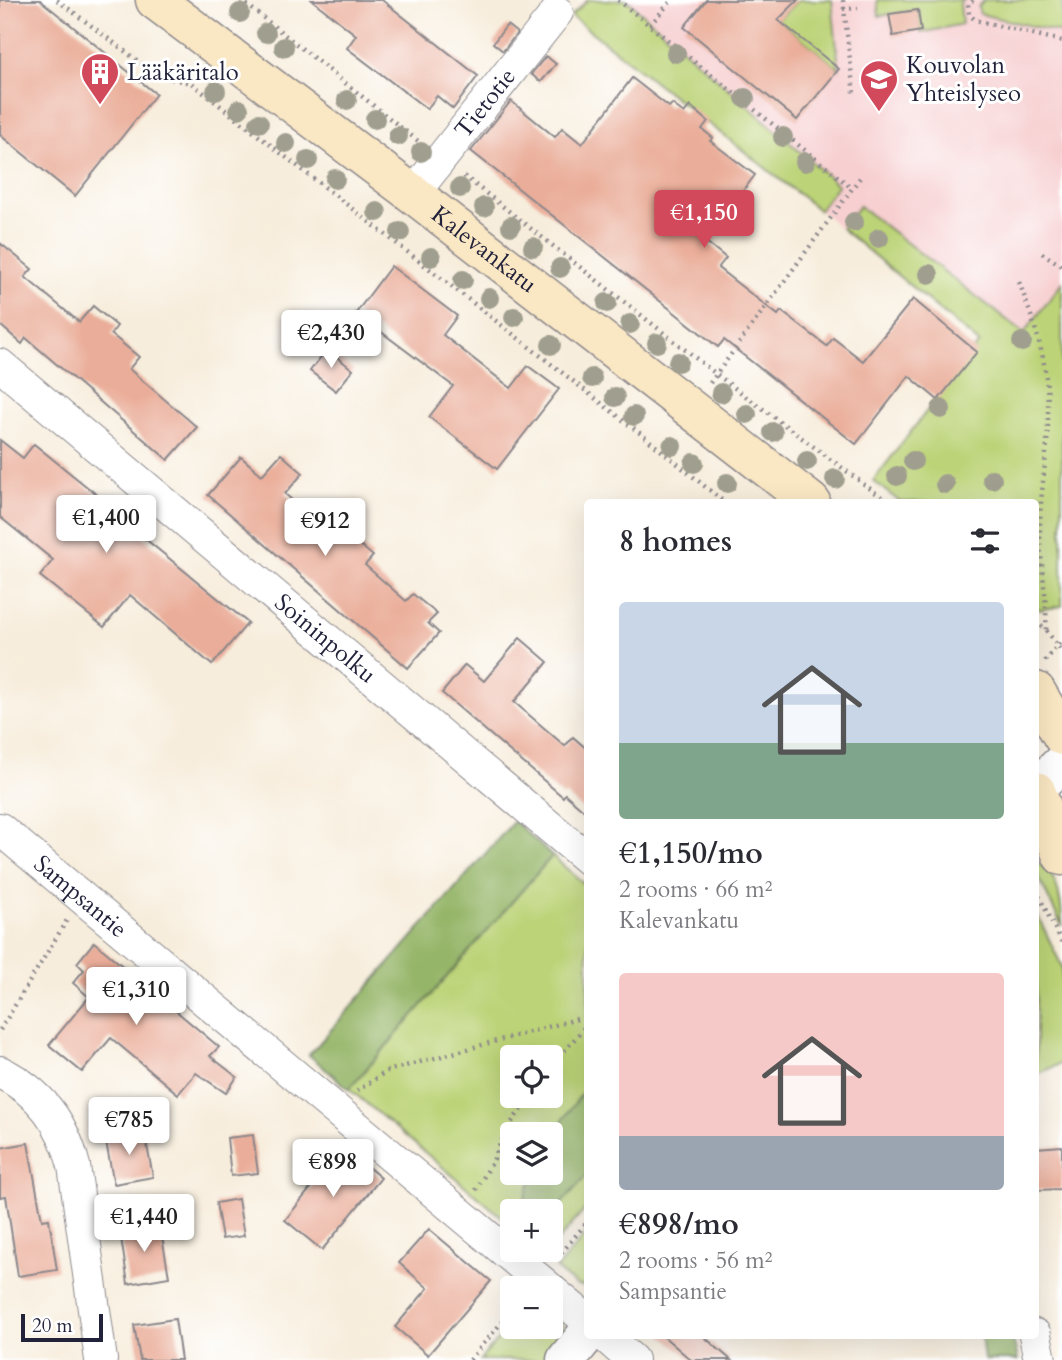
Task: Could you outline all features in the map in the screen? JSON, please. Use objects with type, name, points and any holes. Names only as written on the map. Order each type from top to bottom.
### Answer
[{"type":"main road","name":"Kalevankatu","points":[[155,0],[413,194],[807,499]]},
{"type":"main road","points":[[1039,682],[1062,736]]},
{"type":"main road","points":[[1039,797],[1062,856]]},
{"type":"street","name":"Tietotie","points":[[413,194],[557,12]]},
{"type":"street","name":"Soininpolku","points":[[0,365],[584,856]]},
{"type":"street","points":[[1039,786],[1062,763]]},
{"type":"street","name":"Sampsantie","points":[[0,829],[461,1215],[543,1276]]},
{"type":"street","points":[[0,1072],[17,1080],[38,1097],[56,1118],[68,1144],[74,1166],[101,1360]]},
{"type":"street","name":"Sampsantie","points":[[563,1295],[584,1317]]},
{"type":"street","points":[[566,1360],[584,1338]]},
{"type":"street","points":[[608,1339],[632,1360]]},
{"type":"street","points":[[1036,1339],[1040,1360]]},
{"type":"path","points":[[57,0],[158,76],[191,83],[720,499]]},
{"type":"path","points":[[241,0],[716,374],[884,499]]},
{"type":"path","points":[[618,0],[852,188]]},
{"type":"path","points":[[650,25],[672,0]]},
{"type":"path","points":[[843,0],[854,94]]},
{"type":"path","points":[[973,0],[968,4],[969,14],[975,20],[1062,41]]},
{"type":"path","points":[[843,9],[858,8]]},
{"type":"path","points":[[692,410],[862,175]]},
{"type":"path","points":[[1042,253],[1062,266]]},
{"type":"path","points":[[1019,282],[1038,332],[1046,373],[1048,413],[1040,536],[1047,603],[1046,630]]},
{"type":"path","points":[[1039,624],[1060,643],[1062,652]]},
{"type":"path","points":[[1039,678],[1060,643]]},
{"type":"path","points":[[0,1030],[80,896]]},
{"type":"path","points":[[1039,896],[1062,943]]},
{"type":"path","points":[[333,1108],[387,1071],[584,1017]]},
{"type":"path","points":[[563,1053],[584,1028]]},
{"type":"path","points":[[461,1215],[493,1161],[506,1130],[522,1108]]},
{"type":"path","points":[[553,1276],[584,1227]]},
{"type":"path","points":[[470,1360],[500,1324]]},
{"type":"shaded area","name":"Kouvolan Yhteislyseo","points":[[585,0],[1062,0],[1062,283],[1005,357],[979,343],[819,210],[571,16]]},
{"type":"green space","points":[[588,0],[627,0],[838,185],[819,210],[571,16]]},
{"type":"green space","points":[[798,0],[832,0],[839,69],[778,20]]},
{"type":"green space","points":[[877,0],[964,0],[960,3],[962,24],[921,33],[918,10],[879,16]]},
{"type":"green space","points":[[984,0],[1062,0],[1062,33],[980,14],[978,7]]},
{"type":"green space","points":[[859,206],[1024,333],[1062,283],[1062,606],[1039,609],[1039,499],[896,499],[873,481],[979,343],[841,228]]},
{"type":"green space","points":[[514,821],[552,856],[349,1089],[309,1055]]},
{"type":"green space","points":[[552,856],[584,884],[584,1211],[563,1235],[563,1199],[500,1199],[500,1215],[349,1089]]},
{"type":"green space","points":[[1039,864],[1050,873],[1058,890],[1062,926],[1039,878]]},
{"type":"green space","points":[[1039,918],[1062,967],[1062,1063],[1039,1073]]},
{"type":"green space","points":[[584,1091],[584,1178],[563,1202],[563,1199],[525,1199],[530,1185],[563,1185],[561,1122]]},
{"type":"green space","points":[[584,1237],[584,1286],[576,1285],[556,1269]]},
{"type":"green space","points":[[500,1337],[560,1339],[545,1360],[480,1360]]},
{"type":"green space","points":[[981,1339],[1013,1339],[1018,1360],[984,1360]]},
{"type":"building","name":"Lääkäritalo","points":[[0,0],[40,0],[156,94],[75,196],[0,135]]},
{"type":"building","points":[[312,0],[382,0],[478,76],[453,109],[437,96],[427,109],[347,48],[356,35]]},
{"type":"building","points":[[706,0],[798,0],[778,20],[839,69],[797,120],[684,27]]},
{"type":"building","points":[[918,10],[921,31],[893,36],[889,14]]},
{"type":"building","points":[[507,25],[517,33],[503,51],[493,43]]},
{"type":"building","points":[[546,56],[556,64],[541,82],[531,74]]},
{"type":"building","points":[[632,78],[669,107],[672,104],[684,113],[690,106],[708,121],[702,129],[713,138],[710,141],[755,175],[705,241],[726,258],[718,268],[778,315],[781,311],[827,346],[833,338],[863,361],[913,299],[977,352],[938,400],[909,376],[856,444],[724,340],[718,347],[471,151],[511,101],[555,137],[562,128],[582,144]]},
{"type":"building","points":[[0,243],[32,269],[25,277],[79,322],[93,306],[117,326],[111,334],[139,357],[129,369],[197,427],[168,460],[26,338],[22,344],[0,325]]},
{"type":"building","points":[[391,266],[457,316],[443,335],[511,388],[528,366],[559,389],[497,469],[429,417],[453,386],[356,313]]},
{"type":"building","points":[[327,349],[353,370],[336,391],[310,371]]},
{"type":"building","points":[[0,440],[23,458],[34,444],[248,623],[212,665],[130,595],[104,627],[40,576],[53,560],[0,517]]},
{"type":"building","points":[[281,454],[303,473],[285,494],[291,499],[288,502],[338,544],[347,534],[373,556],[365,565],[406,601],[413,594],[437,614],[428,623],[439,633],[408,668],[208,495],[241,457],[262,475]]},
{"type":"building","points":[[520,638],[548,662],[514,702],[565,746],[573,737],[584,747],[584,811],[565,794],[563,797],[442,693],[465,665],[484,681]]},
{"type":"building","points":[[94,942],[219,1047],[210,1056],[237,1077],[226,1093],[196,1073],[178,1094],[111,1038],[82,1072],[49,1045],[89,997],[73,983],[84,970],[77,963]]},
{"type":"building","points":[[144,1130],[153,1177],[114,1184],[105,1137]]},
{"type":"building","points":[[253,1135],[258,1173],[231,1176],[227,1138]]},
{"type":"building","points":[[28,1143],[42,1220],[49,1219],[57,1270],[18,1276],[6,1196],[0,1197],[0,1148]]},
{"type":"building","points":[[1062,1146],[1062,1189],[1039,1190],[1039,1148]]},
{"type":"building","points":[[344,1147],[381,1178],[322,1250],[285,1220]]},
{"type":"building","points":[[238,1199],[244,1236],[222,1239],[216,1203]]},
{"type":"building","points":[[160,1225],[169,1277],[128,1284],[120,1231]]},
{"type":"building","points":[[429,1229],[491,1281],[428,1355],[395,1327],[428,1288],[399,1263]]},
{"type":"building","points":[[175,1319],[181,1360],[140,1360],[134,1325]]},
{"type":"building","points":[[667,1339],[707,1339],[731,1360],[691,1360]]},
{"type":"place","name":"Lääkäritalo","points":[[100,106]]},
{"type":"place","name":"Kouvolan Yhteislyseo","points":[[879,113]]}]
